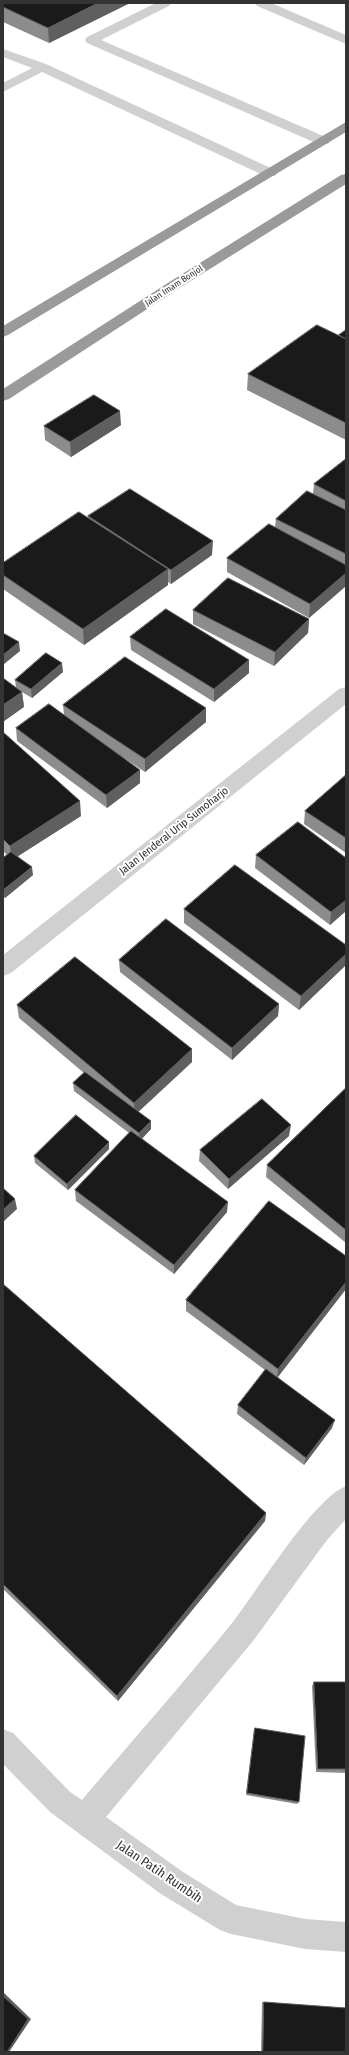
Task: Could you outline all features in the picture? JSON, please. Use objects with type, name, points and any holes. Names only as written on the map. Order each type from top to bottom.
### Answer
[{"type":"highway","points":[[3,332],[346,126]]},
{"type":"highway","name":"Jalan Imam Bonjol","points":[[3,396],[176,284],[346,178]]},
{"type":"street","points":[[164,3],[91,40],[323,141]]},
{"type":"street","points":[[261,3],[346,40]]},
{"type":"street","points":[[3,53],[42,67],[270,173]]},
{"type":"street","points":[[3,88],[42,67]]},
{"type":"street","name":"Jalan Jenderal Urip Sumoharjo","points":[[3,967],[346,694]]},
{"type":"street","points":[[85,1820],[243,1631],[317,1530],[346,1498]]},
{"type":"street","name":"Jalan Patih Rumbih","points":[[3,1743],[60,1802],[172,1883],[231,1919],[305,1934],[346,1937]]},
{"type":"building","points":[[3,3],[98,3],[48,28],[3,7]]},
{"type":"building","points":[[317,325],[346,339],[346,423],[248,374]]},
{"type":"building","points":[[346,330],[346,339],[339,335]]},
{"type":"building","points":[[94,395],[120,411],[70,442],[44,426]]},
{"type":"building","points":[[346,459],[346,501],[314,484]]},
{"type":"building","points":[[130,489],[213,541],[171,570],[88,516]]},
{"type":"building","points":[[307,491],[346,510],[346,554],[276,519]]},
{"type":"building","points":[[79,512],[168,569],[83,629],[3,575],[3,563]]},
{"type":"building","points":[[269,524],[346,565],[346,573],[310,604],[227,558]]},
{"type":"building","points":[[228,578],[309,619],[275,652],[193,610]]},
{"type":"building","points":[[166,609],[249,660],[214,689],[130,637]]},
{"type":"building","points":[[3,633],[19,642],[3,655]]},
{"type":"building","points":[[46,653],[62,663],[31,689],[15,680]]},
{"type":"building","points":[[125,657],[206,708],[145,759],[63,705]]},
{"type":"building","points":[[3,678],[22,692],[3,705]]},
{"type":"building","points":[[49,704],[140,770],[106,795],[16,728]]},
{"type":"building","points":[[3,732],[80,801],[10,846],[3,839]]},
{"type":"building","points":[[346,775],[346,838],[305,811]]},
{"type":"building","points":[[298,822],[346,858],[346,900],[331,912],[256,855]]},
{"type":"building","points":[[11,852],[32,867],[3,890],[3,858]]},
{"type":"building","points":[[235,865],[346,945],[346,954],[301,996],[184,909]]},
{"type":"building","points":[[166,919],[279,1004],[232,1048],[119,960]]},
{"type":"building","points":[[75,957],[192,1049],[134,1103],[17,1005]]},
{"type":"building","points":[[85,1072],[151,1121],[139,1133],[73,1083]]},
{"type":"building","points":[[346,1088],[346,1230],[267,1165]]},
{"type":"building","points":[[262,1099],[291,1125],[229,1179],[200,1150]]},
{"type":"building","points":[[76,1115],[109,1142],[67,1184],[34,1156]]},
{"type":"building","points":[[131,1131],[228,1202],[174,1265],[75,1190]]},
{"type":"building","points":[[3,1188],[15,1199],[3,1210]]},
{"type":"building","points":[[269,1201],[346,1256],[346,1282],[278,1369],[186,1300]]},
{"type":"building","points":[[3,1284],[266,1513],[117,1696],[3,1584]]},
{"type":"building","points":[[266,1369],[335,1420],[306,1458],[238,1405]]},
{"type":"building","points":[[314,1682],[346,1682],[346,1769],[318,1769]]},
{"type":"building","points":[[255,1728],[305,1736],[299,1802],[247,1793]]},
{"type":"building","points":[[3,1996],[28,2019],[7,2052],[3,2052]]},
{"type":"building","points":[[264,2002],[346,2008],[346,2052],[263,2052]]}]
